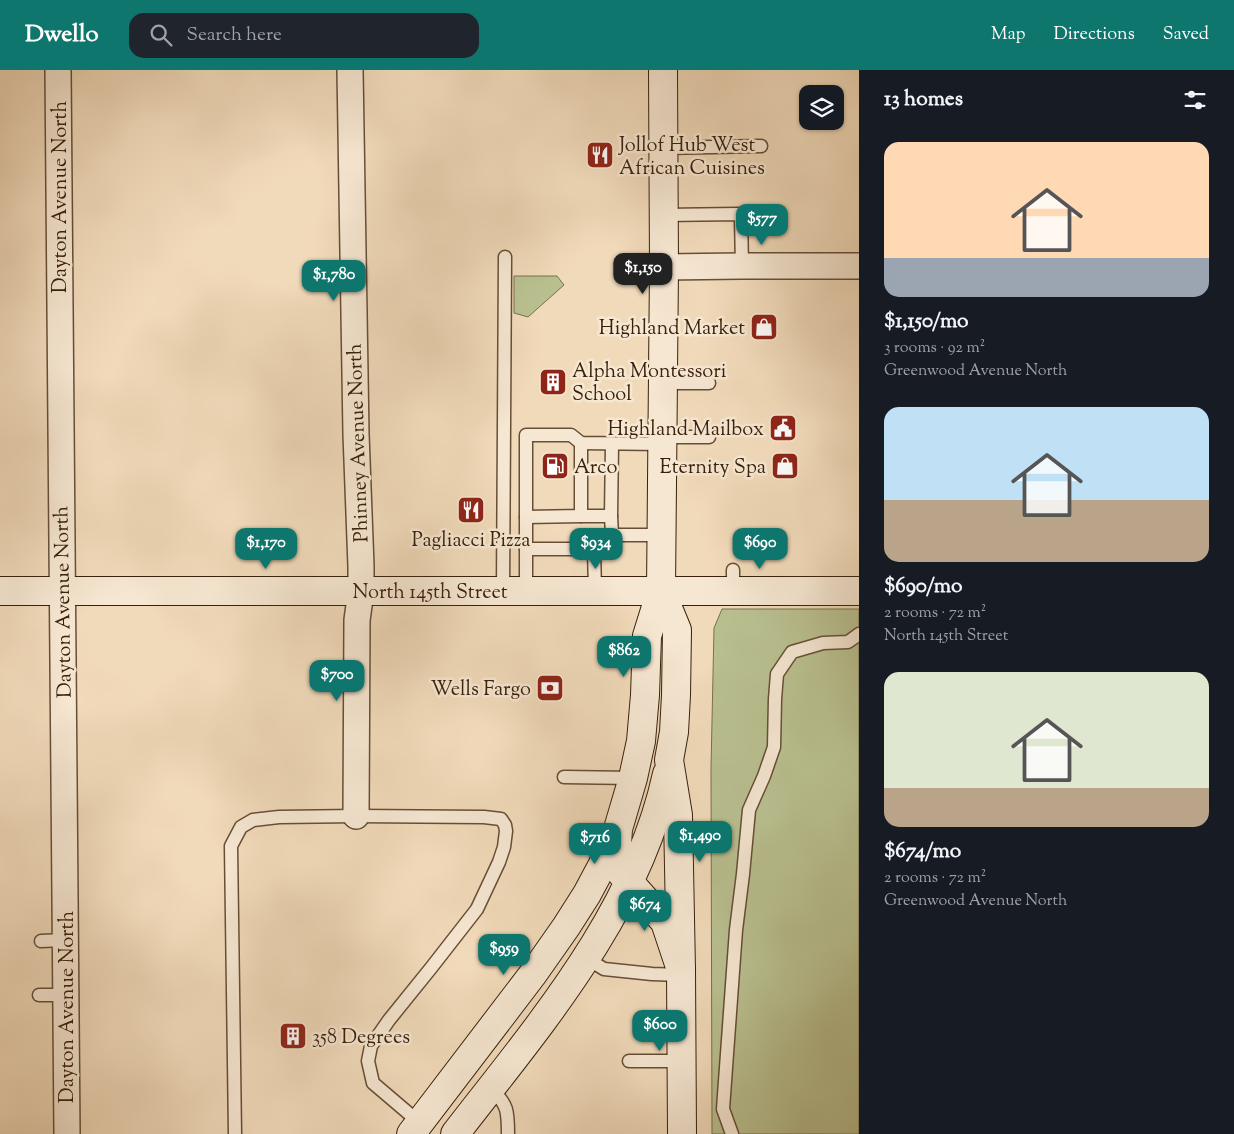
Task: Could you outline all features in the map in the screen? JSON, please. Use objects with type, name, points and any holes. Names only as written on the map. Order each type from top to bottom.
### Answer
[{"type":"main road","points":[[416,1128],[533,974],[587,894],[603,864],[618,829],[633,778],[641,741],[647,636],[662,591],[663,70]]},
{"type":"main road","name":"North 145th Street","points":[[0,591],[662,591],[733,581],[859,591]]},
{"type":"main road","points":[[455,1134],[543,1020],[586,958],[630,882],[644,851],[664,787],[674,732],[677,630],[662,591]]},
{"type":"main road","points":[[670,760],[678,815],[682,1134]]},
{"type":"main road","points":[[618,829],[616,860],[618,869],[665,922],[681,973]]},
{"type":"street","name":"Dayton Avenue North","points":[[58,70],[62,591],[53,940],[66,995],[67,1134]]},
{"type":"street","name":"Phinney Avenue North","points":[[350,70],[356,434],[361,558],[361,591],[357,620],[356,816]]},
{"type":"street","points":[[664,267],[859,266]]},
{"type":"lane","points":[[663,148],[761,146]]},
{"type":"lane","points":[[664,215],[738,214],[741,217],[742,266]]},
{"type":"lane","points":[[504,257],[514,591]]},
{"type":"lane","points":[[663,383],[709,383]]},
{"type":"lane","points":[[514,591],[526,549],[526,435],[571,436],[580,443],[612,444],[709,437]]},
{"type":"lane","points":[[580,443],[581,516]]},
{"type":"lane","points":[[612,444],[612,535]]},
{"type":"lane","points":[[526,517],[611,516]]},
{"type":"lane","points":[[526,549],[594,549],[612,535],[662,535]]},
{"type":"lane","points":[[594,549],[595,591]]},
{"type":"lane","points":[[732,1134],[723,1109],[736,930],[749,810],[774,747],[777,674],[792,652],[823,643],[848,642],[859,634]]},
{"type":"lane","points":[[564,778],[633,778]]},
{"type":"lane","points":[[235,1134],[232,846],[241,827],[252,820],[279,817],[484,817],[500,819],[505,824],[506,831],[504,847],[477,909],[389,1020],[371,1046],[368,1061],[373,1083],[416,1128]]},
{"type":"lane","points":[[586,958],[604,969],[652,974],[681,973]]},
{"type":"lane","points":[[39,995],[66,995]]},
{"type":"lane","points":[[629,1061],[682,1061]]},
{"type":"lane","points":[[490,1089],[499,1096],[504,1105],[508,1117],[508,1134]]},
{"type":"green space","points":[[514,276],[557,276],[564,285],[528,317],[514,313]]},
{"type":"green space","points":[[722,609],[859,609],[859,1134],[712,1134],[711,768],[714,628]]},
{"type":"place","name":"Jollof Hub West African Cuisines","points":[[600,155]]},
{"type":"place","name":"Highland Market","points":[[764,327]]},
{"type":"place","name":"Alpha Montessori School","points":[[553,382]]},
{"type":"place","name":"Highland Mailbox","points":[[783,428]]},
{"type":"place","name":"Arco","points":[[555,466]]},
{"type":"place","name":"Eternity Spa","points":[[785,466]]},
{"type":"place","name":"Pagliacci Pizza","points":[[471,510]]},
{"type":"place","name":"Wells Fargo","points":[[550,688]]},
{"type":"place","name":"358 Degrees","points":[[293,1036]]}]
